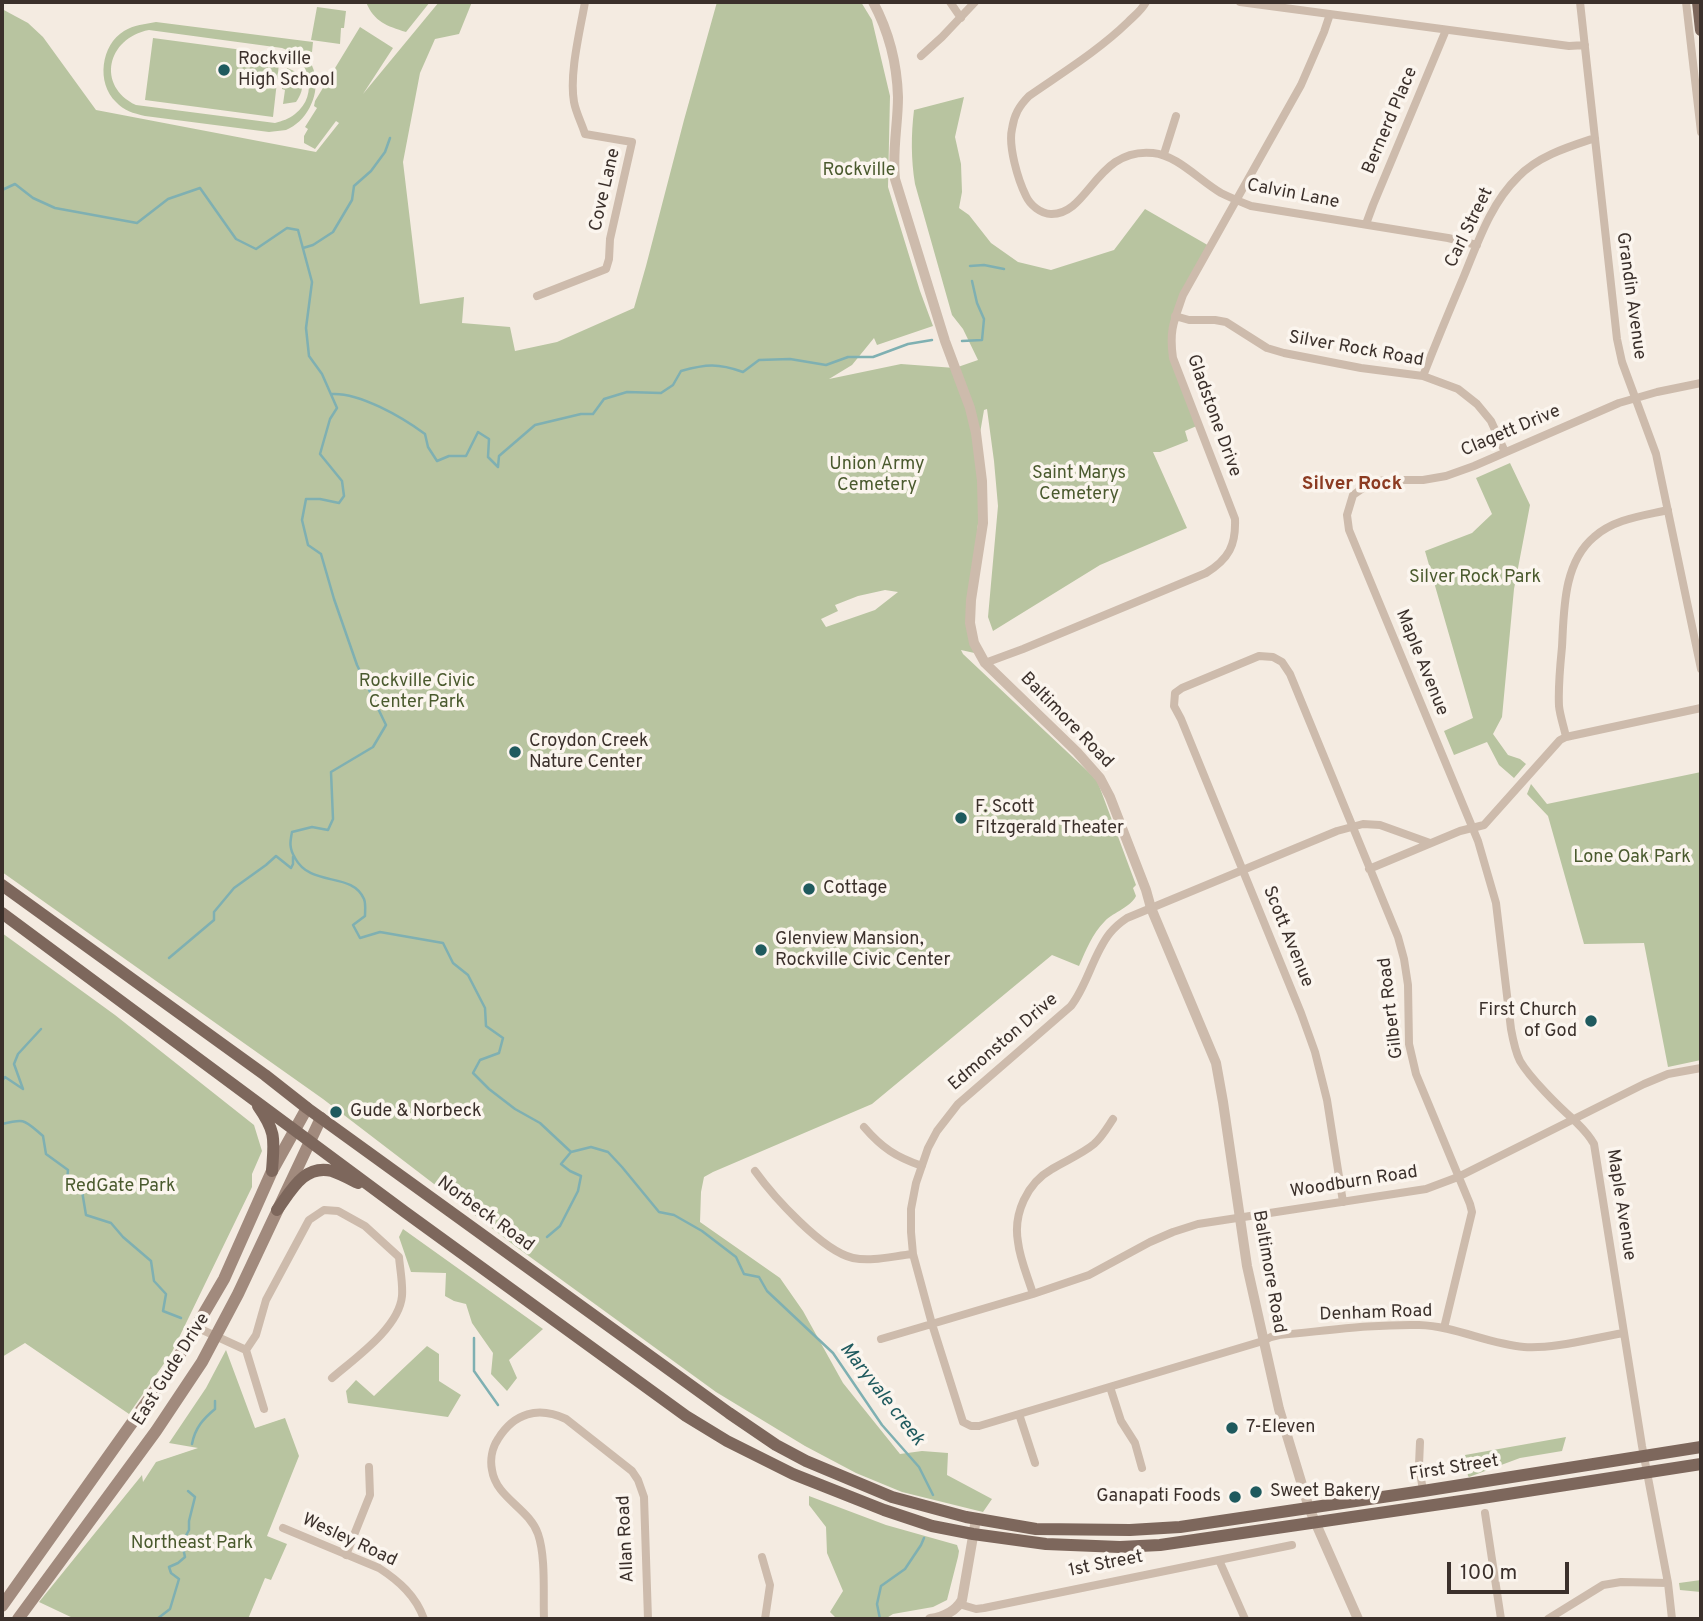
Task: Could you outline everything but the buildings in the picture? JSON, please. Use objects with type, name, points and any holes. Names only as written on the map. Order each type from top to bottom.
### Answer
[{"type":"main road","points":[[1698,2],[1701,30]]},
{"type":"main road","name":"Norbeck Road","points":[[2,885],[776,1445],[892,1497],[976,1519]]},
{"type":"main road","points":[[2,913],[381,1194],[709,1431],[793,1474],[831,1490],[932,1526],[973,1534]]},
{"type":"main road","points":[[252,1098],[268,1120],[274,1134],[272,1171]]},
{"type":"main road","name":"East Gude Drive","points":[[2,1606],[171,1368],[224,1279],[272,1171],[307,1108]]},
{"type":"main road","name":"East Gude Drive","points":[[18,1619],[156,1431],[202,1362],[238,1294],[321,1118]]},
{"type":"main road","points":[[277,1210],[298,1180],[319,1171],[332,1171],[381,1194]]},
{"type":"main road","name":"First Street","points":[[976,1519],[1036,1529],[1180,1527],[1423,1492],[1701,1447]]},
{"type":"main road","name":"First Street","points":[[973,1534],[1046,1544],[1119,1547],[1160,1545],[1701,1464]]},
{"type":"street","name":"Cove Lane","points":[[537,296],[606,269],[632,142],[585,134],[574,103],[575,57],[584,2]]},
{"type":"street","name":"Baltimore Road","points":[[873,2],[895,63],[898,96],[893,162],[895,179],[976,433],[982,481],[983,523],[971,600],[970,623],[974,643],[985,663],[1077,752],[1100,778],[1216,1063],[1247,1266],[1279,1409],[1309,1508],[1358,1619]]},
{"type":"street","points":[[950,2],[961,18]]},
{"type":"street","points":[[920,56],[975,2]]},
{"type":"street","points":[[1146,2],[1120,30],[1020,104],[1011,130],[1010,149],[1027,198],[1038,210],[1051,214],[1066,211],[1077,203],[1110,165],[1124,156],[1149,152],[1164,154],[1176,116]]},
{"type":"street","points":[[1240,2],[1569,46],[1585,45]]},
{"type":"street","name":"Grandin Avenue","points":[[1580,2],[1617,339],[1622,362],[1656,454],[1701,669]]},
{"type":"street","points":[[1686,2],[1701,132]]},
{"type":"street","name":"Gladstone Drive","points":[[985,663],[1206,573],[1227,556],[1236,536],[1235,519],[1173,358],[1170,337],[1183,295],[1301,85],[1330,14]]},
{"type":"street","name":"Bernerd Place","points":[[1366,224],[1446,30]]},
{"type":"street","name":"Carl Street","points":[[1423,376],[1476,245],[1500,198],[1519,175],[1545,157],[1595,138]]},
{"type":"street","name":"Calvin Lane","points":[[1164,154],[1222,193],[1251,206],[1448,238],[1476,245]]},
{"type":"street","name":"Silver Rock Road","points":[[1175,316],[1189,320],[1226,322],[1267,348],[1284,354],[1423,376],[1458,390],[1477,404],[1492,421],[1505,452]]},
{"type":"street","name":"Clagett Drive","points":[[1347,515],[1353,495],[1372,482],[1423,480],[1446,476],[1619,403],[1701,383]]},
{"type":"street","points":[[1566,737],[1559,687],[1565,598],[1573,567],[1587,544],[1613,523],[1668,510]]},
{"type":"street","name":"Maple Avenue","points":[[1347,515],[1349,530],[1478,841],[1496,903],[1515,1049],[1530,1074],[1573,1120],[1584,1128],[1594,1144],[1672,1619]]},
{"type":"street","name":"Gilbert Road","points":[[1175,693],[1259,656],[1273,657],[1282,662],[1290,674],[1398,937],[1408,985],[1409,1044],[1416,1074],[1472,1212],[1444,1328]]},
{"type":"street","name":"Scott Avenue","points":[[1175,693],[1174,706],[1315,1052],[1327,1100],[1343,1202]]},
{"type":"street","points":[[1369,869],[1460,831],[1484,825],[1542,759],[1566,737],[1701,708]]},
{"type":"street","name":"Edmonston Drive","points":[[971,1426],[963,1422],[932,1324],[913,1254],[911,1232],[911,1209],[916,1182],[937,1131],[958,1104],[1071,1006],[1080,994],[1096,957],[1113,929],[1127,918],[1337,831],[1363,824],[1380,825],[1430,843]]},
{"type":"street","name":"Woodburn Road","points":[[881,1339],[1089,1275],[1173,1231],[1198,1224],[1426,1189],[1458,1177],[1652,1081],[1668,1074],[1701,1068]]},
{"type":"street","points":[[1033,1294],[1016,1231],[1019,1211],[1026,1195],[1040,1177],[1092,1146],[1113,1119]]},
{"type":"street","points":[[864,1127],[889,1152],[922,1166]]},
{"type":"street","points":[[755,1171],[765,1185],[817,1238],[835,1251],[868,1260],[913,1254]]},
{"type":"street","points":[[246,1350],[256,1335],[266,1300],[309,1220],[324,1210],[338,1211],[365,1226],[399,1257],[402,1296],[397,1314],[379,1337],[332,1378]]},
{"type":"street","name":"Denham Road","points":[[971,1426],[1019,1415],[1279,1335],[1391,1325],[1421,1325],[1524,1347],[1624,1333]]},
{"type":"street","points":[[196,1327],[246,1350],[264,1409]]},
{"type":"street","points":[[1110,1387],[1121,1421],[1135,1443],[1142,1468]]},
{"type":"street","name":"Allan Road","points":[[544,1619],[541,1548],[537,1531],[523,1512],[500,1490],[492,1470],[492,1452],[503,1430],[515,1420],[544,1412],[566,1419],[632,1471],[638,1480],[644,1497],[648,1619]]},
{"type":"street","points":[[1019,1415],[1035,1463]]},
{"type":"street","points":[[1420,1442],[1419,1465],[1423,1492]]},
{"type":"street","points":[[346,1555],[370,1495],[369,1467]]},
{"type":"street","points":[[1485,1513],[1501,1619]]},
{"type":"street","points":[[960,1604],[976,1519]]},
{"type":"street","name":"Wesley Road","points":[[283,1528],[379,1568],[393,1577],[410,1592],[424,1619]]},
{"type":"street","name":"1st Street","points":[[930,1619],[949,1614],[960,1604],[976,1609],[984,1608],[1292,1545]]},
{"type":"street","points":[[762,1557],[770,1585],[765,1619]]},
{"type":"street","points":[[1219,1560],[1245,1619]]},
{"type":"street","points":[[1548,1619],[1603,1585],[1621,1582],[1668,1583]]},
{"type":"green space","points":[[366,2],[430,2],[406,32],[382,22]]},
{"type":"green space","name":"Rockville Civic Center Park","points":[[439,2],[472,2],[459,34],[435,39],[420,73],[403,162],[420,304],[464,297],[462,323],[510,327],[515,351],[557,342],[634,308],[717,2],[861,2],[872,20],[890,96],[888,187],[933,326],[877,345],[874,338],[852,365],[829,379],[901,364],[955,368],[978,360],[963,329],[952,315],[915,184],[912,147],[914,110],[964,97],[955,137],[961,164],[962,192],[959,208],[969,215],[991,243],[1018,262],[1051,270],[1114,250],[1145,209],[1211,247],[1183,295],[1170,337],[1176,365],[1199,425],[1185,431],[1188,441],[1153,452],[1187,528],[1100,565],[993,631],[988,617],[998,506],[987,409],[984,410],[978,445],[982,481],[971,600],[979,654],[961,650],[1097,780],[1136,885],[1133,888],[1136,896],[1100,926],[1079,966],[1052,955],[872,1104],[713,1172],[704,1177],[701,1192],[700,1222],[780,1278],[803,1311],[843,1383],[900,1454],[922,1451],[948,1453],[947,1475],[992,1499],[983,1512],[902,1492],[856,1473],[805,1446],[716,1392],[515,1246],[323,1099],[2,872],[2,9],[28,23],[43,37],[96,110],[316,152],[339,123],[336,121],[315,149],[304,143],[308,129],[305,127],[317,108],[314,106],[315,101],[360,27],[393,48],[363,94]],"holes":[[[885,590],[898,592],[875,610],[826,627],[821,619],[838,611],[835,605],[858,596]]]},
{"type":"green space","points":[[317,7],[346,11],[340,44],[311,40]]},
{"type":"green space","points":[[156,22],[313,42],[312,52],[303,51],[312,66],[316,84],[310,108],[293,126],[286,130],[269,132],[145,116],[126,110],[116,102],[106,85],[106,55],[116,37],[124,31]],"holes":[[[149,30],[282,48],[299,59],[305,68],[309,87],[303,106],[295,114],[275,123],[136,105],[123,97],[111,75],[116,52],[124,42]]]},
{"type":"green space","points":[[153,38],[280,55],[273,117],[145,100]]},
{"type":"green space","points":[[287,68],[297,74],[302,87],[296,102],[283,104],[285,90],[282,89],[282,83],[286,83]]},
{"type":"green space","name":"Silver Rock Park","points":[[1510,463],[1530,505],[1514,589],[1502,717],[1493,734],[1508,755],[1526,764],[1514,778],[1499,765],[1487,742],[1454,755],[1444,731],[1473,718],[1425,551],[1472,533],[1492,514],[1476,478]]},
{"type":"green space","name":"Lone Oak Park","points":[[1701,772],[1701,1060],[1668,1067],[1644,943],[1584,944],[1548,816],[1527,794],[1531,784],[1547,804]]},
{"type":"green space","name":"RedGate Park","points":[[2,933],[115,1015],[254,1125],[262,1151],[252,1174],[252,1187],[172,1352],[129,1414],[25,1343],[2,1357]]},
{"type":"green space","points":[[403,1229],[543,1329],[509,1360],[517,1378],[507,1391],[491,1374],[493,1353],[472,1323],[466,1304],[445,1296],[446,1273],[411,1272],[399,1237]]},
{"type":"green space","points":[[427,1346],[439,1354],[439,1381],[461,1395],[448,1417],[348,1403],[346,1391],[356,1380],[374,1396]]},
{"type":"green space","name":"Northeast Park","points":[[226,1350],[255,1428],[285,1418],[299,1456],[267,1536],[287,1544],[271,1580],[265,1578],[248,1619],[75,1619],[39,1602],[142,1475],[143,1482],[156,1462],[198,1448],[169,1443],[206,1388]]},
{"type":"green space","points":[[1566,1437],[1562,1451],[1520,1458],[1468,1476],[1465,1455]]},
{"type":"green space","points":[[809,1496],[886,1525],[957,1545],[958,1557],[947,1600],[933,1607],[893,1614],[885,1619],[837,1619],[830,1612],[843,1591],[827,1553],[826,1527],[809,1505]]},
{"type":"green space","points":[[1701,1580],[1701,1592],[1680,1590],[1679,1583]]},
{"type":"waterway","points":[[303,248],[333,232],[352,200],[354,186],[371,171],[385,152],[390,138]]},
{"type":"waterway","points":[[2,190],[15,184],[33,198],[55,208],[137,223],[168,199],[200,188],[236,239],[256,249],[287,228],[298,230],[312,282],[306,328],[309,356],[322,374],[337,408],[330,419],[320,454],[342,481],[344,496],[339,503],[306,499],[302,520],[308,545],[321,554],[357,665],[386,725],[373,747],[331,772],[333,819],[328,830],[312,827],[292,832],[293,854],[302,867],[311,873],[358,890],[365,901],[365,916],[353,925],[360,938],[380,932],[443,943],[453,963],[468,975],[485,1008],[486,1026],[503,1038],[499,1053],[480,1060],[473,1073],[515,1109],[540,1123],[571,1152],[591,1147],[608,1152],[659,1212],[674,1215],[702,1231],[736,1257],[744,1274],[759,1277],[767,1291],[833,1353],[882,1425],[919,1467],[933,1495]]},
{"type":"waterway","points":[[970,266],[984,265],[1004,269]]},
{"type":"waterway","points":[[962,341],[982,340],[984,319],[972,281]]},
{"type":"waterway","points":[[331,394],[367,401],[405,420],[425,434],[428,447],[437,461],[449,456],[466,456],[478,432],[489,439],[488,457],[498,467],[499,456],[535,425],[581,414],[593,414],[604,399],[627,392],[661,393],[673,385],[681,371],[712,366],[743,372],[759,360],[790,359],[826,365],[848,357],[873,357],[908,344],[932,340]]},
{"type":"waterway","points":[[169,958],[214,920],[214,912],[234,888],[276,856],[291,868],[293,857]]},
{"type":"waterway","points":[[2,1081],[5,1077],[23,1089],[14,1064],[18,1054],[41,1029]]},
{"type":"waterway","points":[[2,1124],[24,1122],[43,1136],[46,1154],[68,1170],[67,1181],[82,1191],[86,1215],[111,1223],[151,1261],[154,1281],[166,1294],[163,1311],[181,1318]]},
{"type":"waterway","points":[[547,1237],[560,1226],[578,1191],[581,1176],[561,1164],[571,1152]]},
{"type":"waterway","points":[[474,1338],[474,1371],[498,1405]]},
{"type":"waterway","points":[[192,1444],[200,1424],[215,1409],[215,1401]]},
{"type":"waterway","points":[[157,1619],[170,1609],[179,1579],[171,1573],[169,1567],[185,1557],[182,1543],[189,1530],[195,1497],[188,1491]]},
{"type":"waterway","name":"Maryvale creek","points":[[880,1619],[877,1604],[881,1586],[905,1569],[924,1538]]},
{"type":"place","name":"Rockville High School","points":[[224,70]]},
{"type":"place","name":"Croydon Creek Nature Center","points":[[515,752]]},
{"type":"place","name":"F. Scott FItzgerald Theater","points":[[961,818]]},
{"type":"place","name":"Cottage","points":[[809,889]]},
{"type":"place","name":"Glenview Mansion, Rockville Civic Center","points":[[761,950]]},
{"type":"place","name":"First Church of God","points":[[1591,1021]]},
{"type":"place","name":"Gude & Norbeck","points":[[336,1112]]},
{"type":"place","name":"7-Eleven","points":[[1232,1428]]},
{"type":"place","name":"Sweet Bakery","points":[[1256,1492]]},
{"type":"place","name":"Ganapati Foods","points":[[1235,1497]]},
{"type":"district","name":"Silver Rock","points":[[1352,485]]},
{"type":"park label","name":"Rockville","points":[[859,171]]},
{"type":"park label","name":"Union Army Cemetery","points":[[877,475]]},
{"type":"park label","name":"Saint Marys Cemetery","points":[[1079,484]]}]
